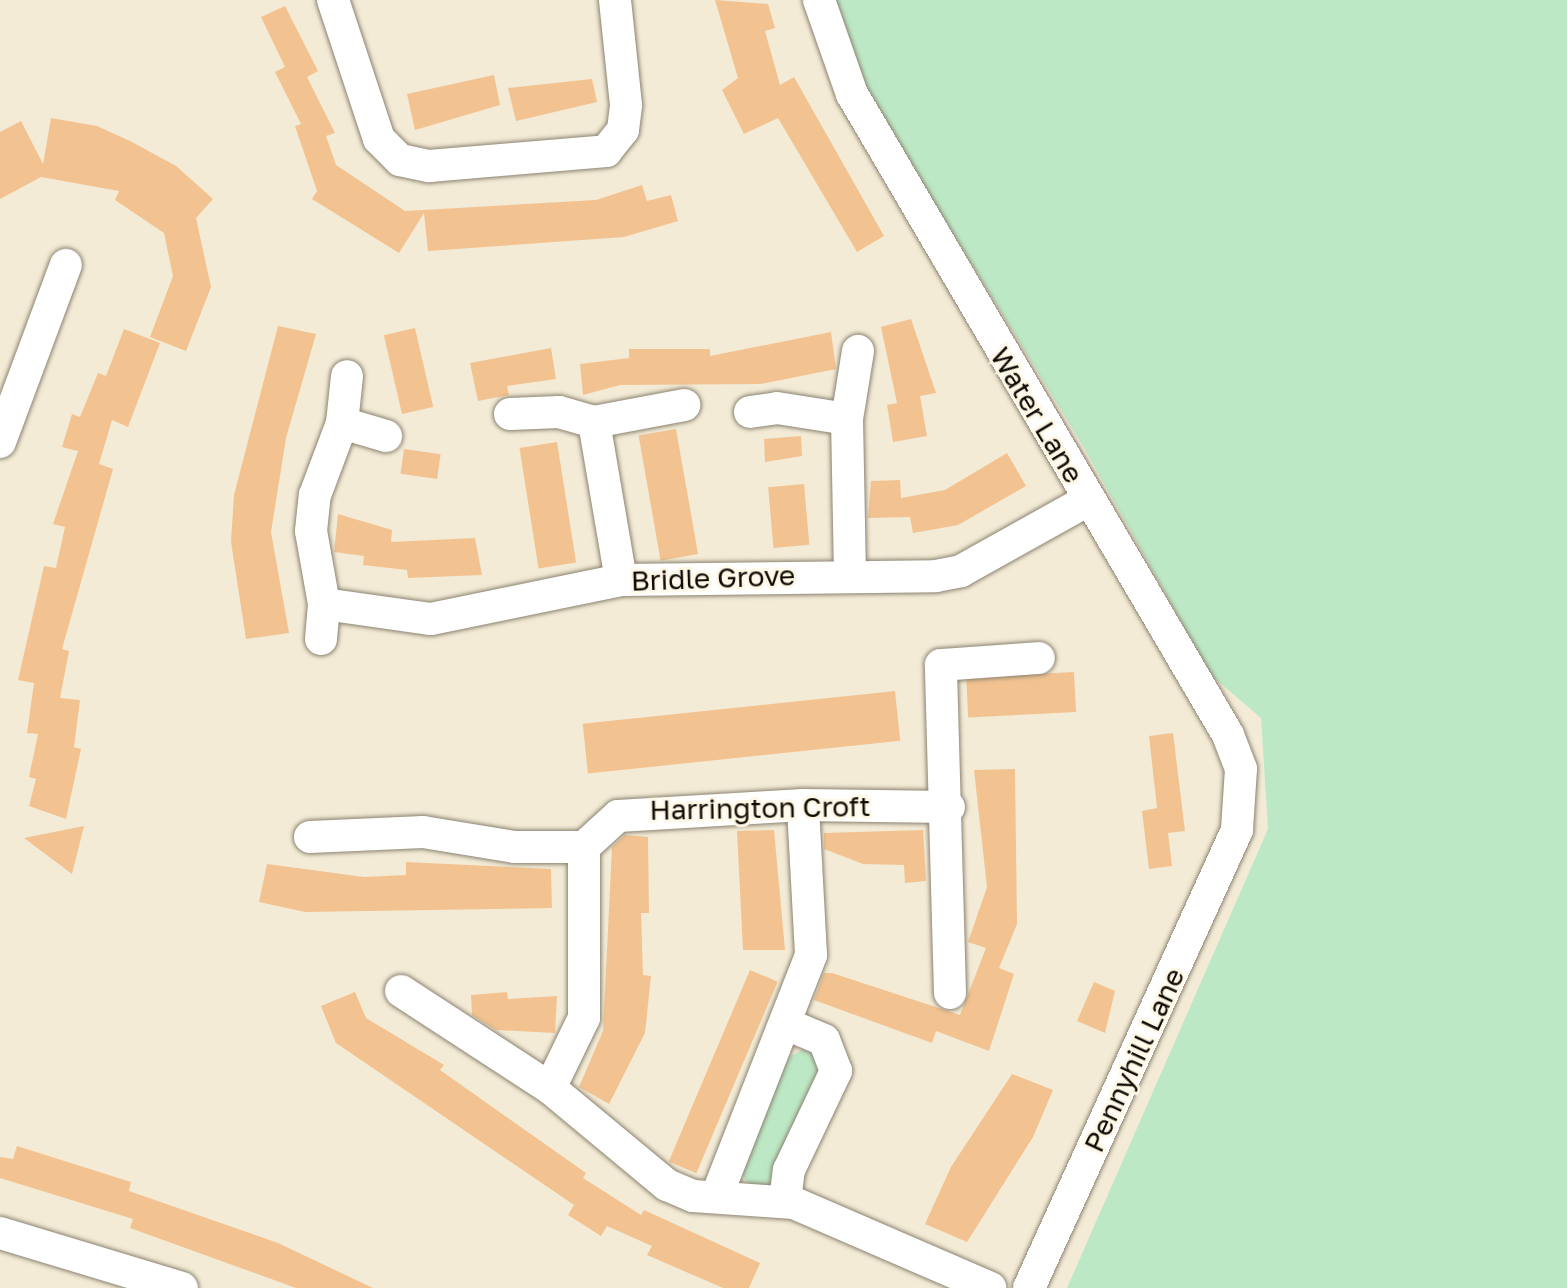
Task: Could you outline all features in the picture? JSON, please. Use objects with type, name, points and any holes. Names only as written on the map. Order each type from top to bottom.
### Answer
[{"type":"street","points":[[333,0],[379,139],[400,160],[429,166],[606,151],[623,130],[626,105],[615,0]]},
{"type":"street","name":"Water Lane","points":[[819,0],[852,94],[1228,735],[1243,787],[1237,830]]},
{"type":"street","points":[[0,442],[66,265]]},
{"type":"street","points":[[850,575],[847,419],[858,351]]},
{"type":"street","points":[[321,639],[324,604],[311,531],[315,495],[342,423],[347,376]]},
{"type":"street","points":[[510,414],[547,411],[594,422],[684,405]]},
{"type":"street","points":[[750,412],[847,419]]},
{"type":"street","points":[[594,422],[621,580]]},
{"type":"street","points":[[342,423],[386,436]]},
{"type":"street","name":"Bridle Grove","points":[[324,604],[431,619],[621,580],[961,571],[1088,500]]},
{"type":"street","points":[[950,993],[949,807],[941,665],[1039,658]]},
{"type":"street","points":[[717,1195],[811,955],[803,805]]},
{"type":"street","name":"Harrington Croft","points":[[584,847],[618,816],[642,809],[803,805],[949,807]]},
{"type":"street","name":"Pennyhill Lane","points":[[1029,1288],[1237,830]]},
{"type":"street","points":[[310,837],[423,832],[515,847],[584,847],[584,1018],[550,1088]]},
{"type":"street","points":[[401,991],[550,1088],[667,1185],[717,1195],[785,1201],[990,1288]]},
{"type":"street","points":[[785,1201],[789,1170],[836,1071],[824,1040],[786,1024]]},
{"type":"street","points":[[0,1233],[182,1288]]},
{"type":"green space","points":[[834,0],[1567,0],[1567,1288],[1067,1288],[1268,829],[1261,718],[1212,676],[1083,446],[871,99]]},
{"type":"green space","points":[[806,1048],[824,1058],[775,1184],[752,1190],[741,1173],[789,1057]]},
{"type":"building","points":[[715,0],[768,4],[775,28],[765,31],[780,85],[794,77],[884,236],[857,252],[778,118],[744,134],[722,90],[738,78]]},
{"type":"building","points":[[285,6],[318,71],[307,77],[335,133],[326,136],[336,165],[405,211],[596,200],[642,185],[647,201],[671,195],[678,221],[624,237],[428,251],[424,213],[399,253],[312,199],[317,191],[295,126],[301,124],[275,72],[285,67],[261,17]]},
{"type":"building","points":[[494,75],[500,105],[415,130],[407,94]]},
{"type":"building","points":[[592,79],[597,102],[516,121],[508,88]]},
{"type":"building","points":[[51,118],[97,126],[132,142],[176,166],[213,199],[196,218],[211,287],[186,351],[150,337],[173,276],[164,233],[115,200],[119,191],[41,177],[0,199],[0,132],[21,121],[43,164]]},
{"type":"building","points":[[911,319],[936,393],[920,396],[927,436],[893,442],[887,405],[897,403],[881,327]]},
{"type":"building","points":[[278,326],[316,334],[286,438],[271,532],[289,633],[246,639],[231,542],[234,495]]},
{"type":"building","points":[[415,328],[433,407],[402,414],[384,335]]},
{"type":"building","points":[[124,329],[160,343],[128,427],[112,420],[99,464],[113,469],[62,649],[69,651],[60,698],[80,700],[74,747],[81,749],[66,819],[29,806],[36,779],[29,777],[38,734],[27,733],[34,683],[18,680],[44,566],[56,568],[65,527],[53,524],[78,451],[62,447],[72,414],[80,417],[98,373],[106,376]]},
{"type":"building","points":[[831,332],[836,369],[761,384],[620,385],[583,395],[580,364],[629,358],[629,349],[710,349],[710,356]]},
{"type":"building","points":[[551,348],[556,379],[507,386],[509,395],[478,401],[470,363]]},
{"type":"building","points":[[676,429],[698,554],[661,561],[639,436]]},
{"type":"building","points":[[801,436],[802,456],[765,462],[764,439]]},
{"type":"building","points":[[557,442],[576,562],[539,568],[519,448]]},
{"type":"building","points":[[404,449],[441,454],[437,479],[401,474]]},
{"type":"building","points":[[1007,453],[1026,486],[958,525],[913,533],[910,517],[868,518],[871,481],[900,480],[901,498],[945,490]]},
{"type":"building","points":[[804,484],[809,545],[773,548],[768,487]]},
{"type":"building","points":[[338,514],[392,530],[391,542],[475,538],[482,575],[408,578],[407,570],[363,565],[364,556],[334,552]]},
{"type":"building","points":[[1074,672],[1076,712],[968,718],[966,678]]},
{"type":"building","points":[[895,691],[900,741],[588,774],[583,724]]},
{"type":"building","points":[[1173,733],[1185,831],[1168,833],[1172,866],[1149,869],[1142,811],[1157,808],[1149,736]]},
{"type":"building","points":[[1015,769],[1017,924],[999,968],[1014,974],[989,1051],[936,1031],[932,1043],[814,1000],[824,973],[832,973],[960,1015],[986,948],[968,942],[987,887],[974,770]]},
{"type":"building","points":[[84,826],[72,874],[24,838]]},
{"type":"building","points":[[774,830],[785,950],[743,950],[737,831]]},
{"type":"building","points":[[923,830],[926,881],[905,883],[904,865],[863,864],[824,849],[824,833]]},
{"type":"building","points":[[625,835],[648,837],[649,913],[641,913],[643,975],[651,976],[645,1033],[609,1104],[579,1087],[603,1031],[612,847]]},
{"type":"building","points":[[406,862],[551,869],[552,908],[305,912],[259,902],[267,864],[364,877],[406,875]]},
{"type":"building","points":[[750,970],[778,982],[696,1173],[669,1161]]},
{"type":"building","points":[[1094,982],[1115,991],[1105,1033],[1077,1021]]},
{"type":"building","points":[[355,992],[366,1018],[444,1065],[440,1070],[586,1173],[583,1178],[641,1215],[644,1210],[760,1263],[749,1288],[723,1288],[647,1255],[652,1246],[607,1226],[601,1236],[568,1215],[574,1205],[336,1043],[321,1006]]},
{"type":"building","points":[[507,992],[508,999],[557,996],[555,1033],[496,1030],[472,1015],[471,995]]},
{"type":"building","points":[[1012,1074],[1053,1090],[1033,1137],[967,1242],[925,1224],[951,1167]]},
{"type":"building","points":[[17,1146],[131,1182],[129,1191],[278,1243],[373,1288],[296,1288],[130,1228],[133,1219],[0,1178],[0,1157],[13,1159]]}]
